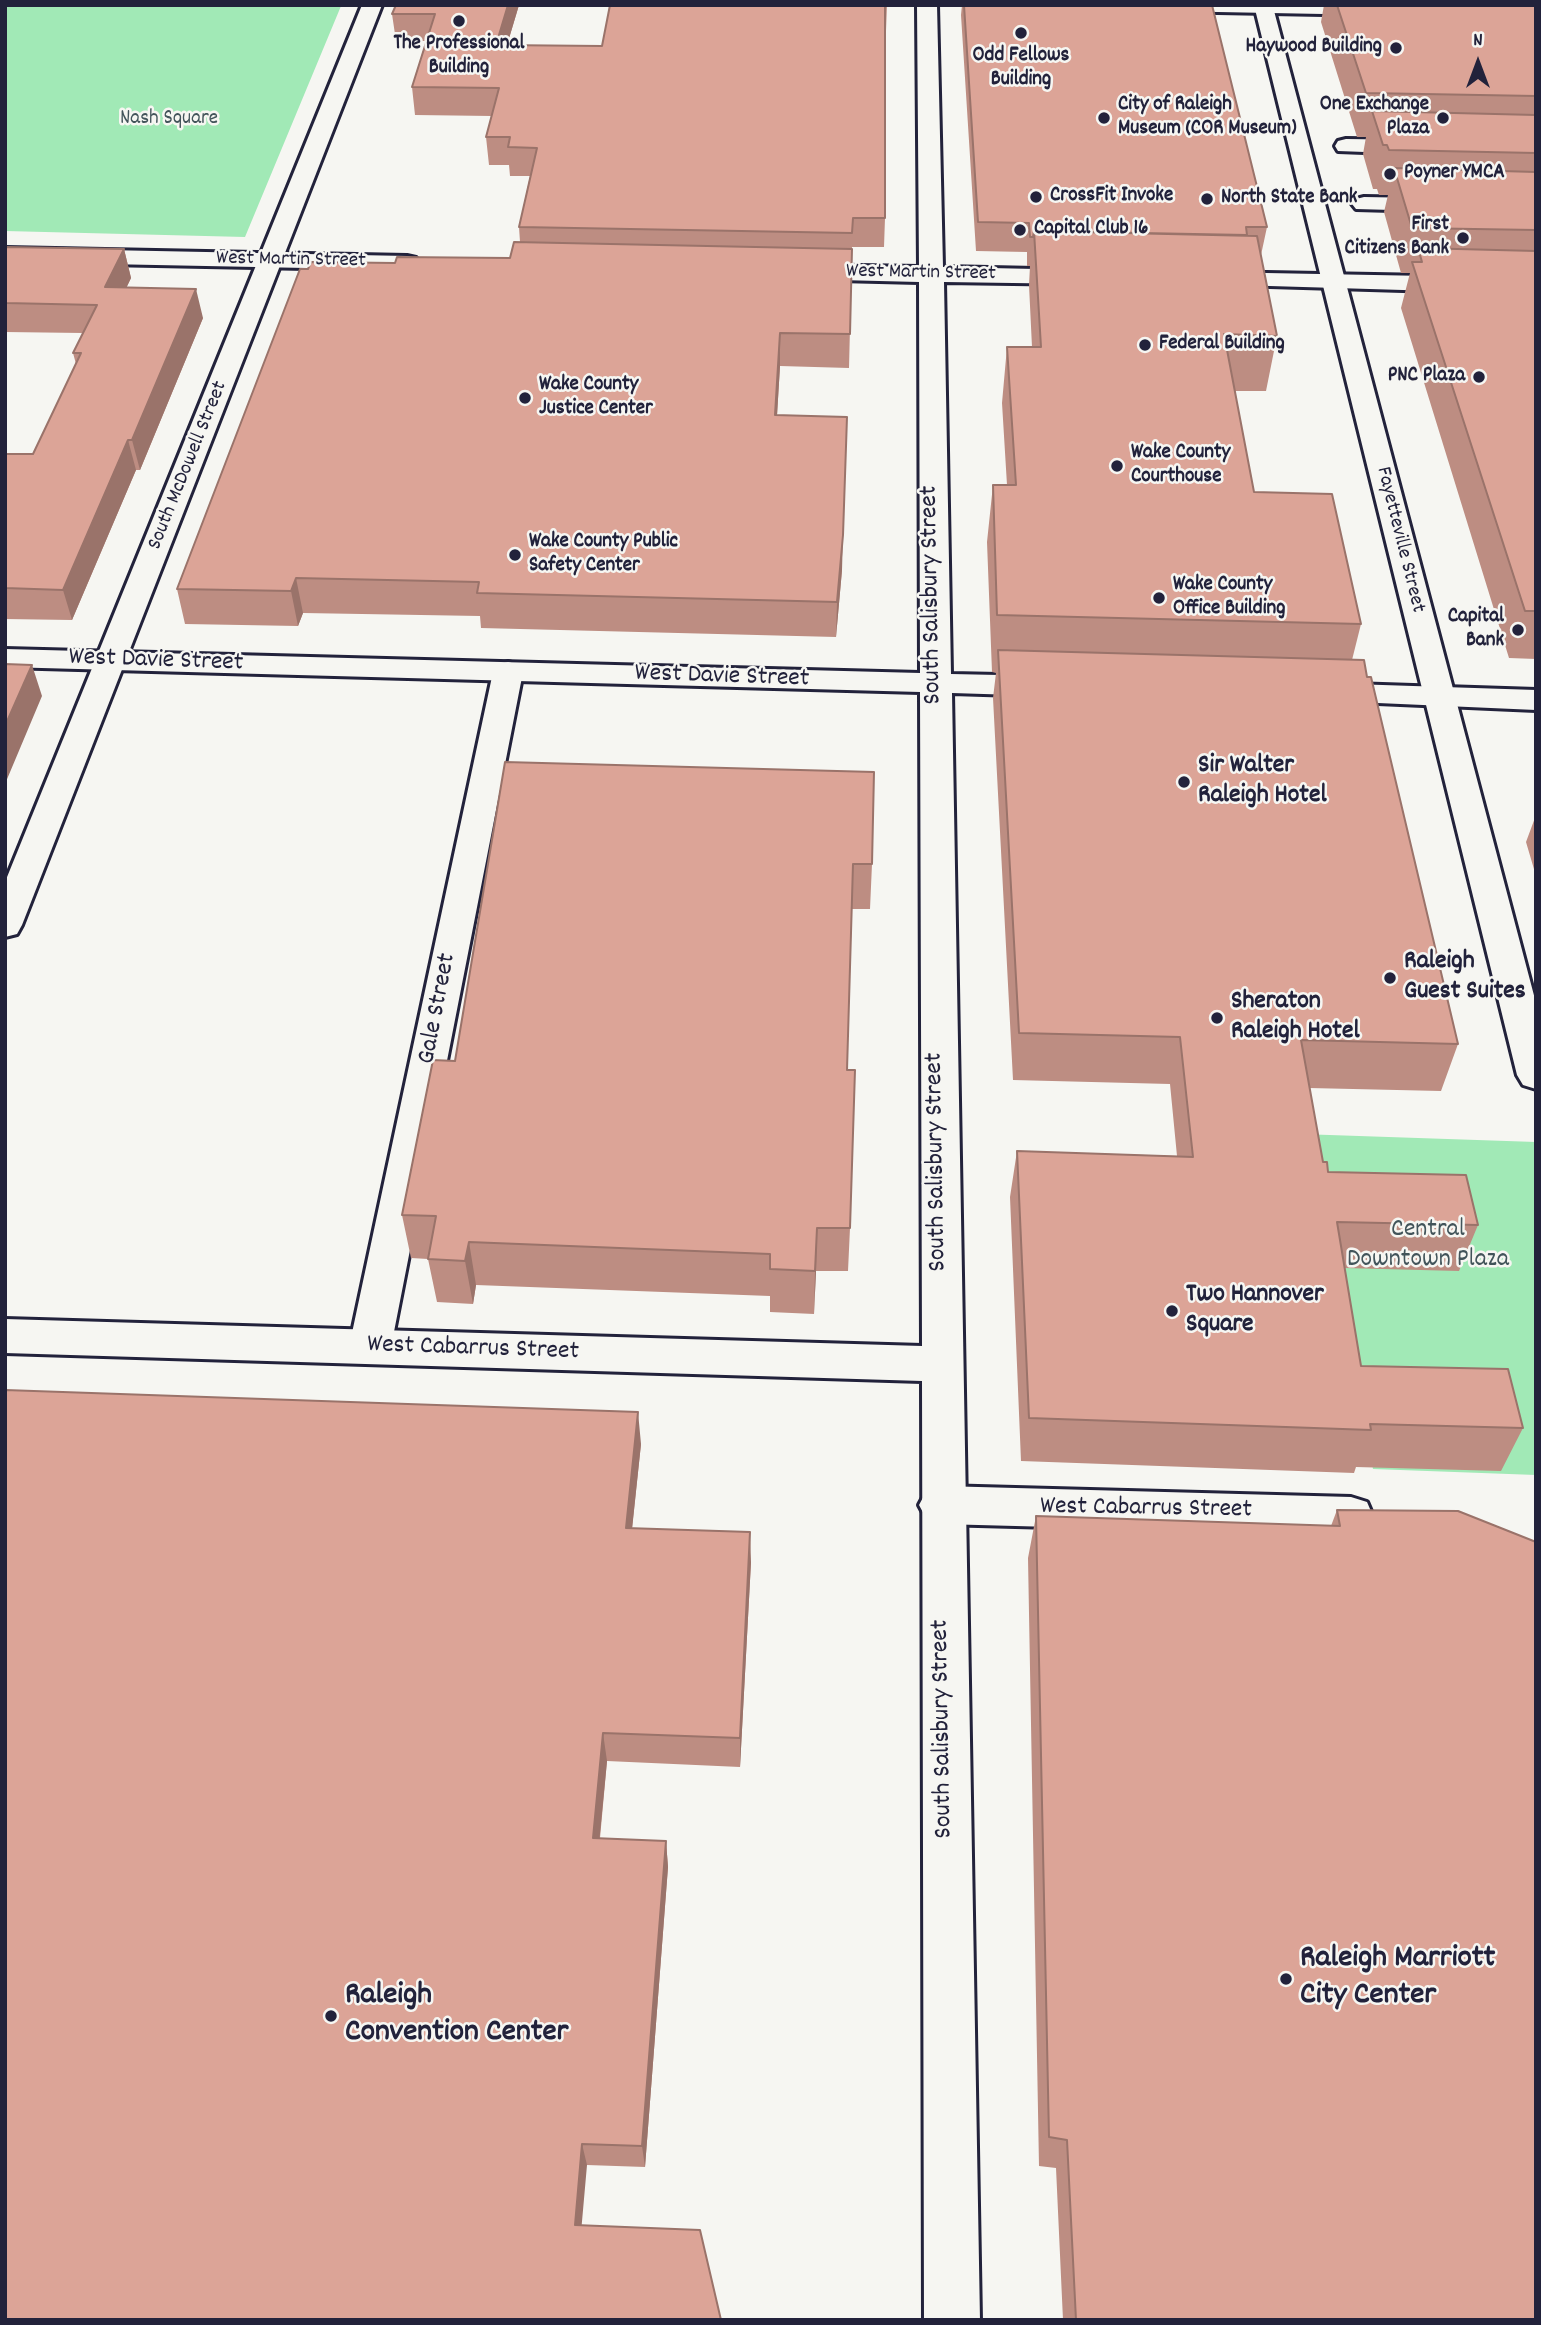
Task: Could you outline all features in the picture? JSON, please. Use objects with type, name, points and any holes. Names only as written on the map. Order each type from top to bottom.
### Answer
[{"type":"street","name":"South McDowell Street","points":[[5,925],[372,5]]},
{"type":"street","name":"South Salisbury Street","points":[[927,5],[952,2320]]},
{"type":"street","points":[[1165,5],[1390,9]]},
{"type":"street","name":"Fayetteville Street","points":[[1263,6],[1536,1075]]},
{"type":"street","points":[[1346,146],[1441,147]]},
{"type":"street","points":[[1364,204],[1536,207]]},
{"type":"street","name":"West Martin Street","points":[[5,255],[435,264]]},
{"type":"street","name":"West Martin Street","points":[[768,271],[1108,277]]},
{"type":"street","points":[[1191,279],[1536,286]]},
{"type":"street","name":"West Davie Street","points":[[5,658],[1081,687]]},
{"type":"street","name":"Gale Street","points":[[370,1347],[508,672]]},
{"type":"street","points":[[1297,692],[1536,700]]},
{"type":"street","name":"West Cabarrus Street","points":[[5,1336],[941,1364]]},
{"type":"street","name":"West Cabarrus Street","points":[[942,1505],[1351,1516]]},
{"type":"green space","name":"Nash Square","points":[[5,5],[341,6],[245,237],[5,231]]},
{"type":"green space","name":"Central Downtown Plaza","points":[[1300,1134],[1536,1142],[1536,1475],[1373,1469]]},
{"type":"building","points":[[396,5],[508,5],[496,45],[602,46],[610,5],[885,5],[885,218],[853,218],[852,233],[519,227],[537,148],[508,147],[510,137],[486,137],[499,88],[412,87],[435,14],[392,14]]},
{"type":"building","points":[[964,5],[1212,5],[1267,227],[1246,227],[1247,235],[1034,231],[1033,237],[1030,237],[1029,223],[978,222]]},
{"type":"building","points":[[1337,5],[1536,5],[1536,96],[1366,93]]},
{"type":"building","name":"One Exchange Plaza","points":[[1372,111],[1536,115],[1536,153],[1389,150],[1387,145],[1383,145]]},
{"type":"building","points":[[1394,168],[1536,172],[1536,230],[1412,228]]},
{"type":"building","points":[[1034,231],[1257,236],[1277,336],[1224,334],[1254,492],[1332,494],[1361,624],[997,615],[993,485],[1016,485],[1007,347],[1041,347]]},
{"type":"building","points":[[514,242],[852,249],[850,334],[780,333],[775,415],[847,417],[843,535],[837,602],[477,593],[479,582],[296,578],[291,591],[177,589],[300,269],[308,269],[311,262],[395,263],[397,257],[510,258]]},
{"type":"building","points":[[5,247],[124,249],[105,287],[196,289],[132,440],[128,440],[63,590],[5,588],[5,454],[33,454],[81,353],[73,353],[97,305],[5,303]]},
{"type":"building","points":[[1418,248],[1536,251],[1536,611],[1525,611],[1412,262],[1422,262]]},
{"type":"building","points":[[998,650],[1364,660],[1367,677],[1371,677],[1458,1044],[1301,1040],[1323,1162],[1327,1162],[1328,1172],[1466,1175],[1478,1225],[1337,1222],[1361,1366],[1508,1369],[1523,1428],[1370,1424],[1371,1430],[1029,1418],[1017,1151],[1193,1157],[1180,1037],[1019,1033]]},
{"type":"building","points":[[5,664],[32,665],[5,726]]},
{"type":"building","points":[[505,762],[874,772],[872,864],[853,864],[847,1070],[855,1070],[850,1228],[817,1228],[815,1271],[770,1269],[770,1254],[469,1242],[465,1261],[428,1259],[436,1216],[402,1215],[433,1060],[455,1061]]},
{"type":"building","name":"Raleigh Convention Center","points":[[5,1390],[638,1412],[626,1528],[750,1532],[740,1738],[603,1733],[593,1838],[666,1841],[642,2146],[582,2144],[575,2225],[700,2230],[721,2320],[5,2320]]},
{"type":"building","name":"Raleigh Marriott City Center","points":[[1337,1510],[1458,1511],[1536,1542],[1536,2320],[1076,2320],[1067,2140],[1049,2137],[1036,1516],[1340,1526]]},
{"type":"place","name":"The Professional Building","points":[[459,21]]},
{"type":"place","name":"Odd Fellows Building","points":[[1021,33]]},
{"type":"place","name":"Haywood Building","points":[[1396,48]]},
{"type":"place","name":"City of Raleigh Museum (COR Museum)","points":[[1104,118]]},
{"type":"place","name":"One Exchange Plaza","points":[[1443,118]]},
{"type":"place","name":"Poyner YMCA","points":[[1390,174]]},
{"type":"place","name":"CrossFit Invoke","points":[[1036,197]]},
{"type":"place","name":"North State Bank","points":[[1207,199]]},
{"type":"place","name":"Capital Club 16","points":[[1020,230]]},
{"type":"place","name":"First Citizens Bank","points":[[1463,238]]},
{"type":"place","name":"Federal Building","points":[[1145,345]]},
{"type":"place","name":"PNC Plaza","points":[[1479,377]]},
{"type":"place","name":"Wake County Justice Center","points":[[525,398]]},
{"type":"place","name":"Wake County Courthouse","points":[[1117,466]]},
{"type":"place","name":"Wake County Public Safety Center","points":[[515,555]]},
{"type":"place","name":"Wake County Office Building","points":[[1159,598]]},
{"type":"place","name":"Capital Bank","points":[[1518,630]]},
{"type":"place","name":"Sir Walter Raleigh Hotel","points":[[1184,782]]},
{"type":"place","name":"Raleigh Guest Suites","points":[[1390,978]]},
{"type":"place","name":"Sheraton Raleigh Hotel","points":[[1217,1018]]},
{"type":"place","name":"Two Hannover Square","points":[[1172,1311]]},
{"type":"place","name":"Raleigh Marriott City Center","points":[[1286,1979]]},
{"type":"place","name":"Raleigh Convention Center","points":[[331,2016]]}]
